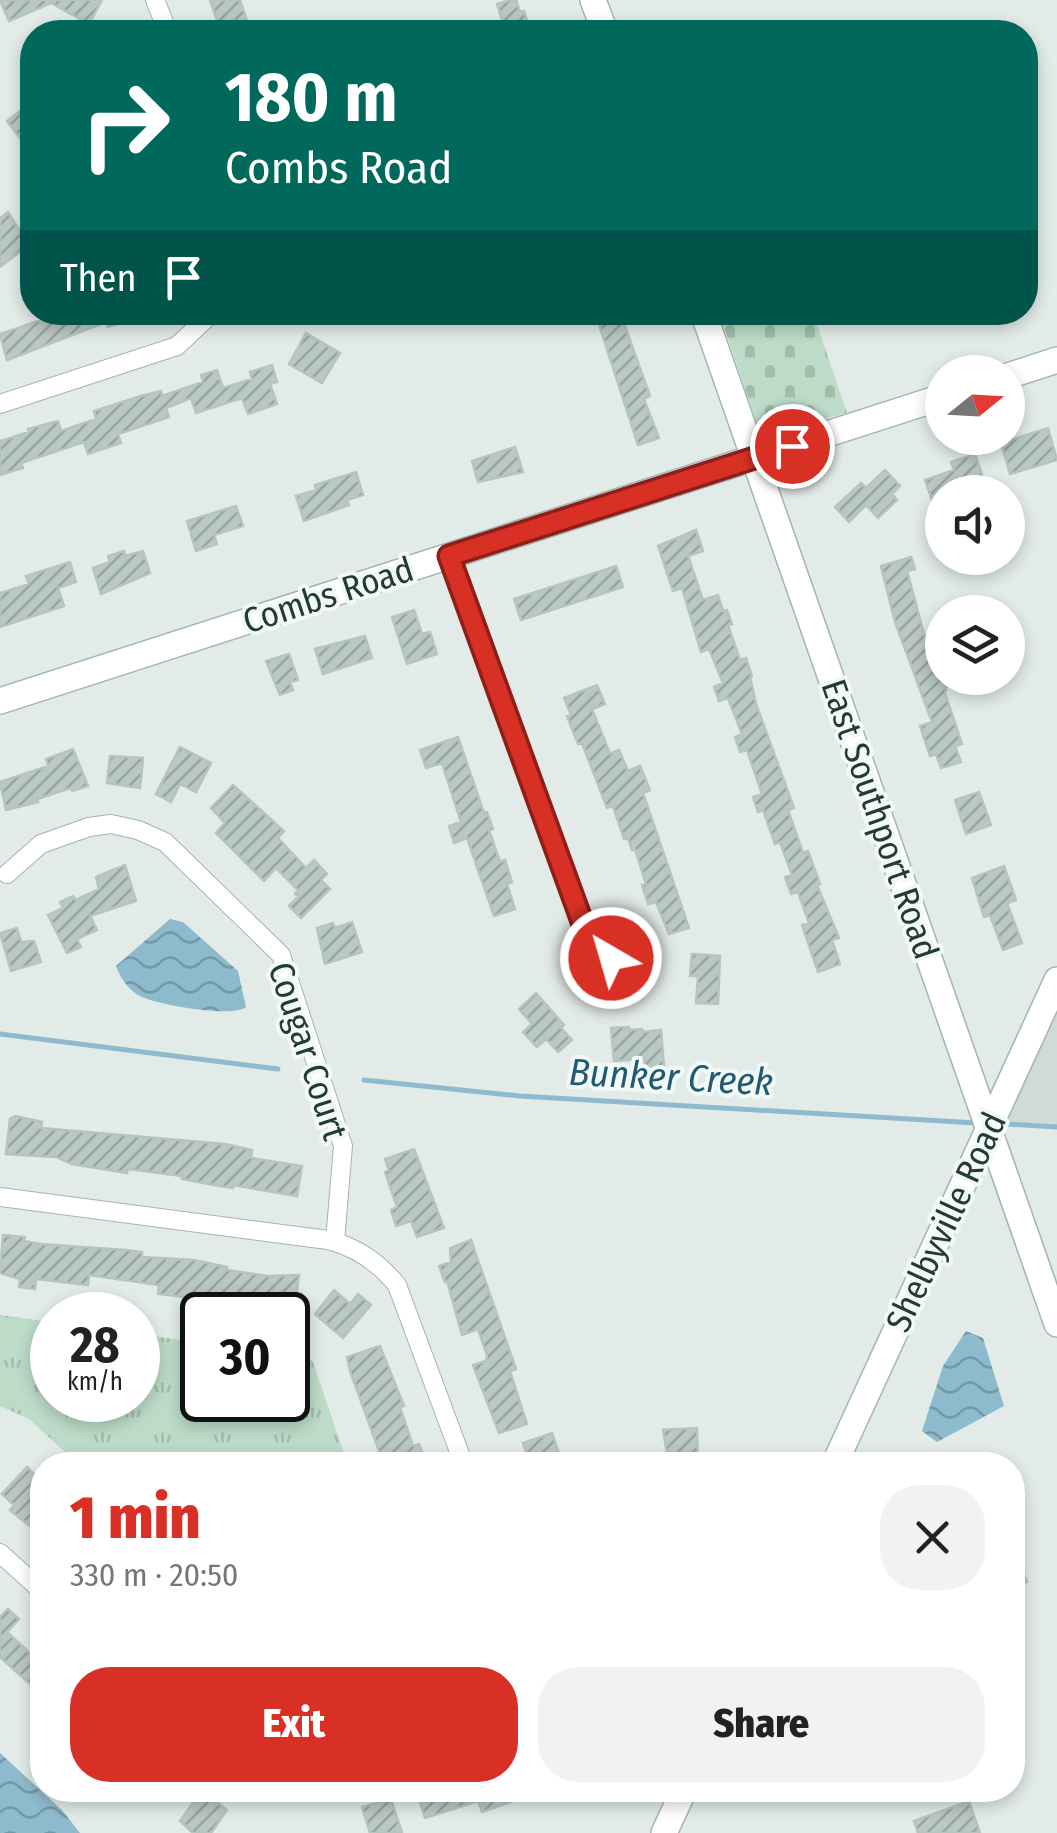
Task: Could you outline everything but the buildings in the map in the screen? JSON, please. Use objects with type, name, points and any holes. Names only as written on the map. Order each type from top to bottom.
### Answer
[{"type":"main road","name":"East Southport Road","points":[[708,325],[1057,1324]]},
{"type":"main road","points":[[1025,370],[1057,360]]},
{"type":"main road","name":"Combs Road","points":[[0,701],[925,403]]},
{"type":"main road","name":"Shelbyville Road","points":[[840,1452],[1057,980]]},
{"type":"main road","points":[[664,1833],[678,1802]]},
{"type":"street","points":[[0,404],[177,346],[199,325]]},
{"type":"street","points":[[449,556],[588,938],[598,952],[611,958]]},
{"type":"street","name":"Cougar Court","points":[[7,874],[41,844],[89,827],[111,824],[138,830],[165,842],[281,955],[342,1146],[334,1242]]},
{"type":"street","points":[[0,1197],[334,1242],[355,1249],[382,1266],[398,1285],[459,1452]]},
{"type":"street","points":[[0,1553],[30,1580]]},
{"type":"shaded area","points":[[1057,980],[1057,1126],[992,1123]]},
{"type":"green space","points":[[723,325],[817,325],[847,413],[761,435]]},
{"type":"green space","points":[[0,1315],[30,1319],[29,1419],[0,1406]]},
{"type":"green space","points":[[160,1337],[180,1340],[180,1422],[310,1422],[310,1359],[344,1452],[65,1452],[32,1422],[160,1422]]},
{"type":"water","points":[[170,919],[183,922],[238,971],[246,1007],[211,1011],[179,1007],[142,997],[126,984],[116,966]]},
{"type":"water","points":[[966,1331],[983,1338],[1004,1406],[937,1442],[922,1431],[943,1366]]},
{"type":"water","points":[[0,1753],[30,1781],[30,1802],[53,1802],[80,1833],[0,1833]]},
{"type":"waterway","name":"Bunker Creek","points":[[0,1034],[278,1069]]},
{"type":"waterway","name":"Bunker Creek","points":[[364,1080],[520,1096],[976,1123]]},
{"type":"waterway","name":"Bunker Creek","points":[[1007,1124],[1057,1127]]},
{"type":"route","points":[[611,958],[593,948],[588,938],[449,556],[792,446]]}]
